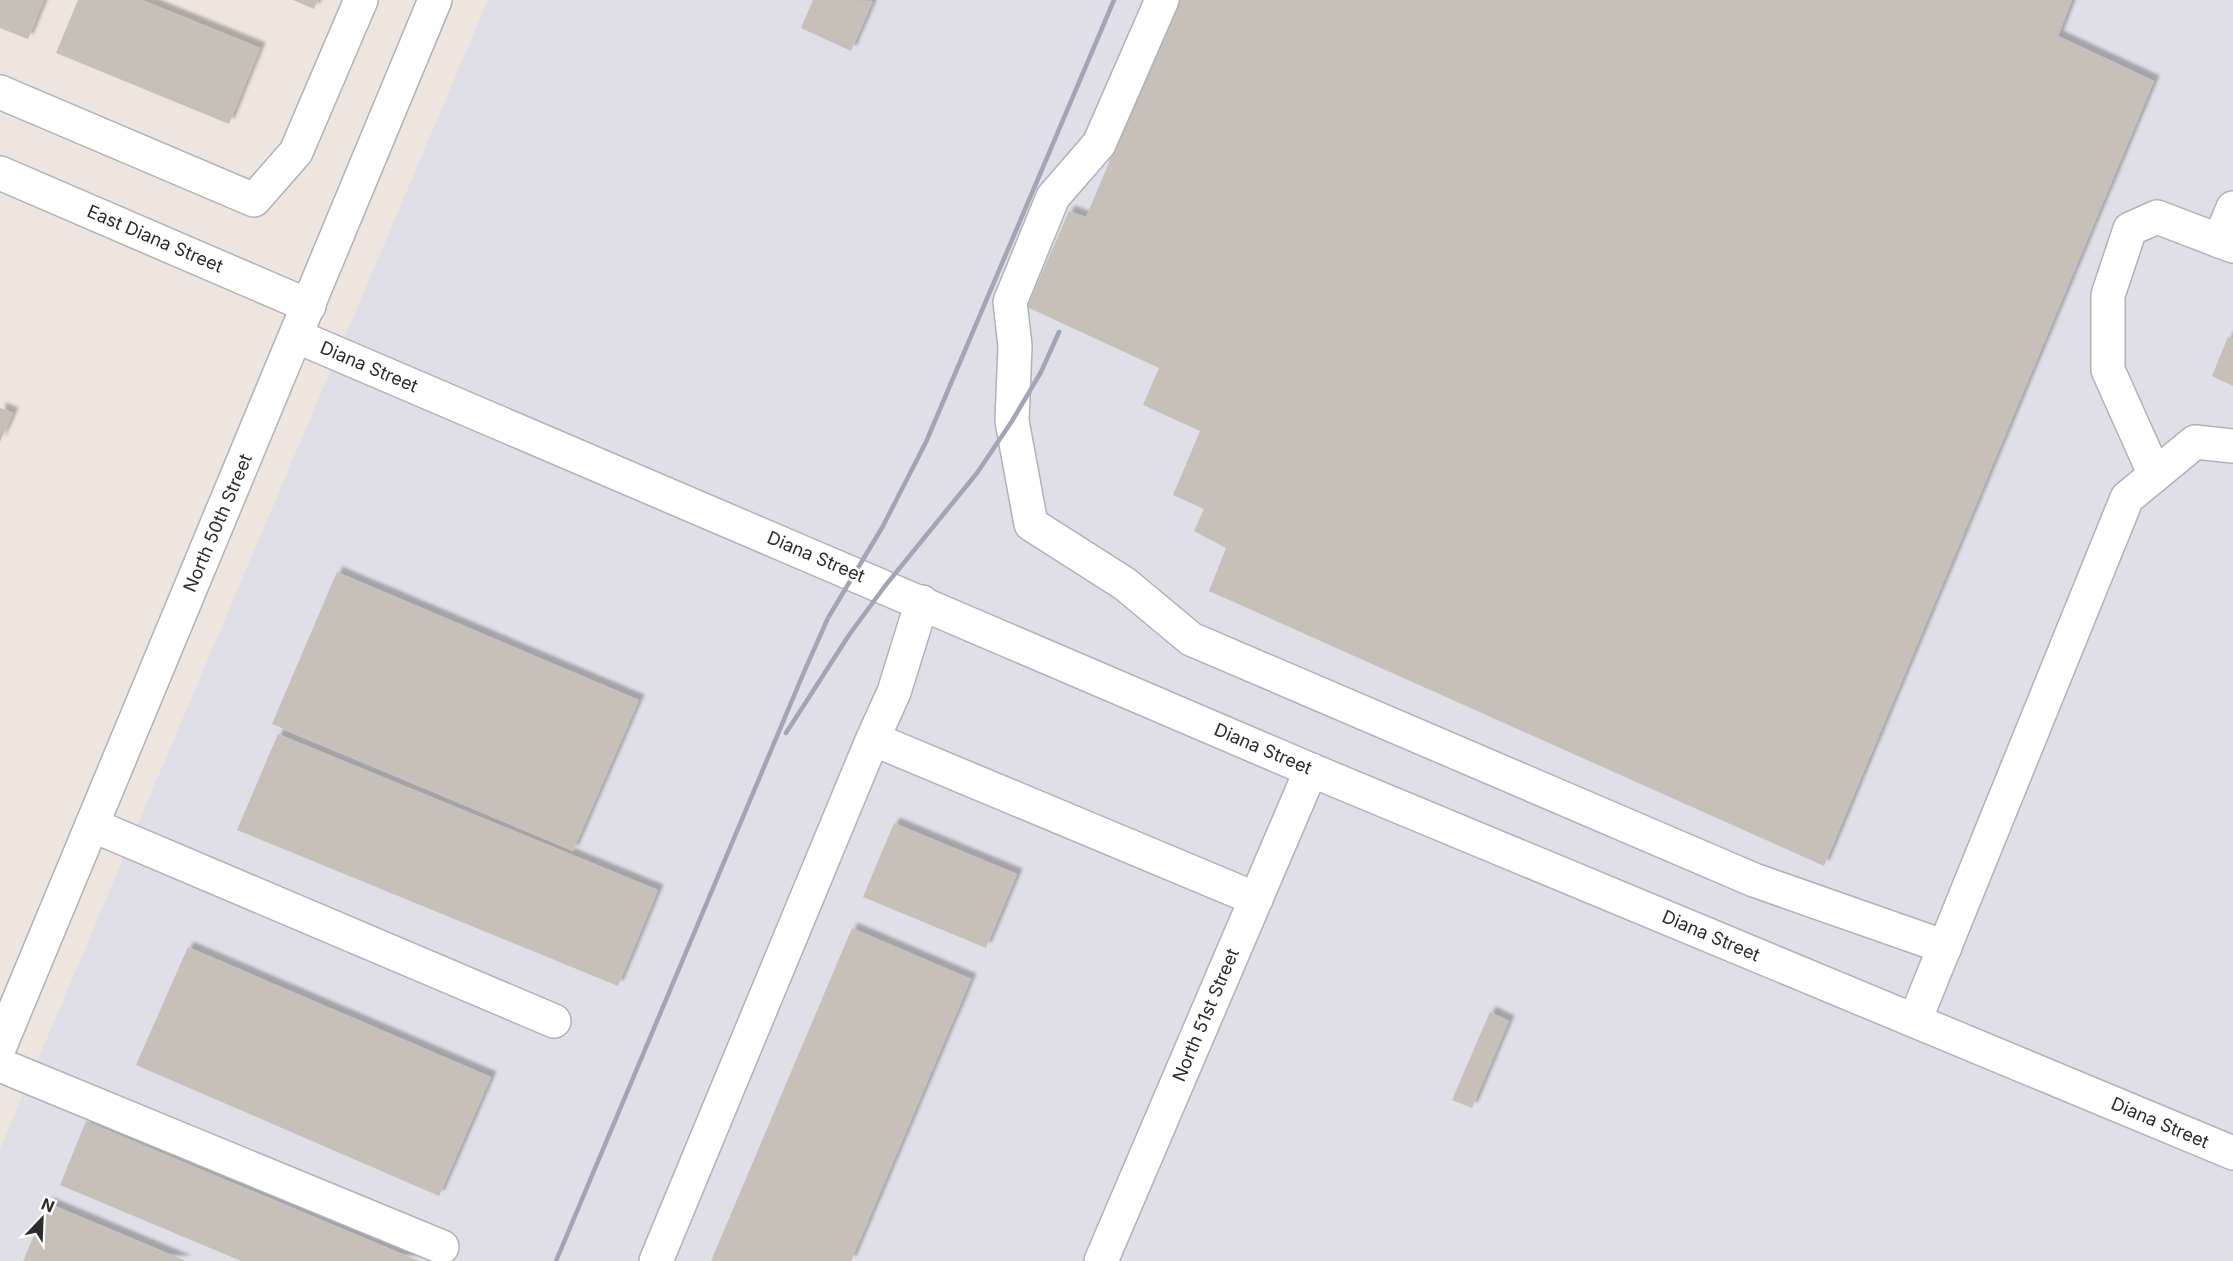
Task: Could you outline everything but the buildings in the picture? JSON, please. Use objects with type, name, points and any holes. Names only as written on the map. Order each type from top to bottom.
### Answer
[{"type":"street","points":[[0,92],[254,200],[296,152],[361,0]]},
{"type":"street","name":"North 50th Street","points":[[0,1046],[435,0]]},
{"type":"street","points":[[1162,0],[1099,144],[1053,197],[1010,302],[1015,346],[1012,421],[1031,524],[1125,584],[1191,639],[1754,880],[1945,947]]},
{"type":"street","name":"East Diana Street","points":[[0,173],[309,306]]},
{"type":"street","points":[[2155,475],[2108,370],[2108,295],[2130,229],[2157,217],[2226,244],[2233,208]]},
{"type":"street","name":"Diana Street","points":[[296,336],[1311,770],[2233,1153]]},
{"type":"street","points":[[1915,1020],[2127,498],[2195,442],[2233,446]]},
{"type":"street","points":[[656,1261],[894,692],[922,602]]},
{"type":"street","points":[[873,738],[1256,899]]},
{"type":"street","name":"North 51st Street","points":[[1101,1261],[1311,770]]},
{"type":"street","points":[[92,825],[554,1021]]},
{"type":"street","points":[[0,1065],[442,1247]]},
{"type":"shaded area","points":[[488,0],[2233,0],[2233,1261],[0,1261],[0,1149]]},
{"type":"railway","points":[[556,1261],[804,672],[828,618],[883,526],[926,442],[1114,0]]},
{"type":"railway","points":[[786,733],[849,635],[885,586],[977,473],[1041,372],[1059,332]]}]
